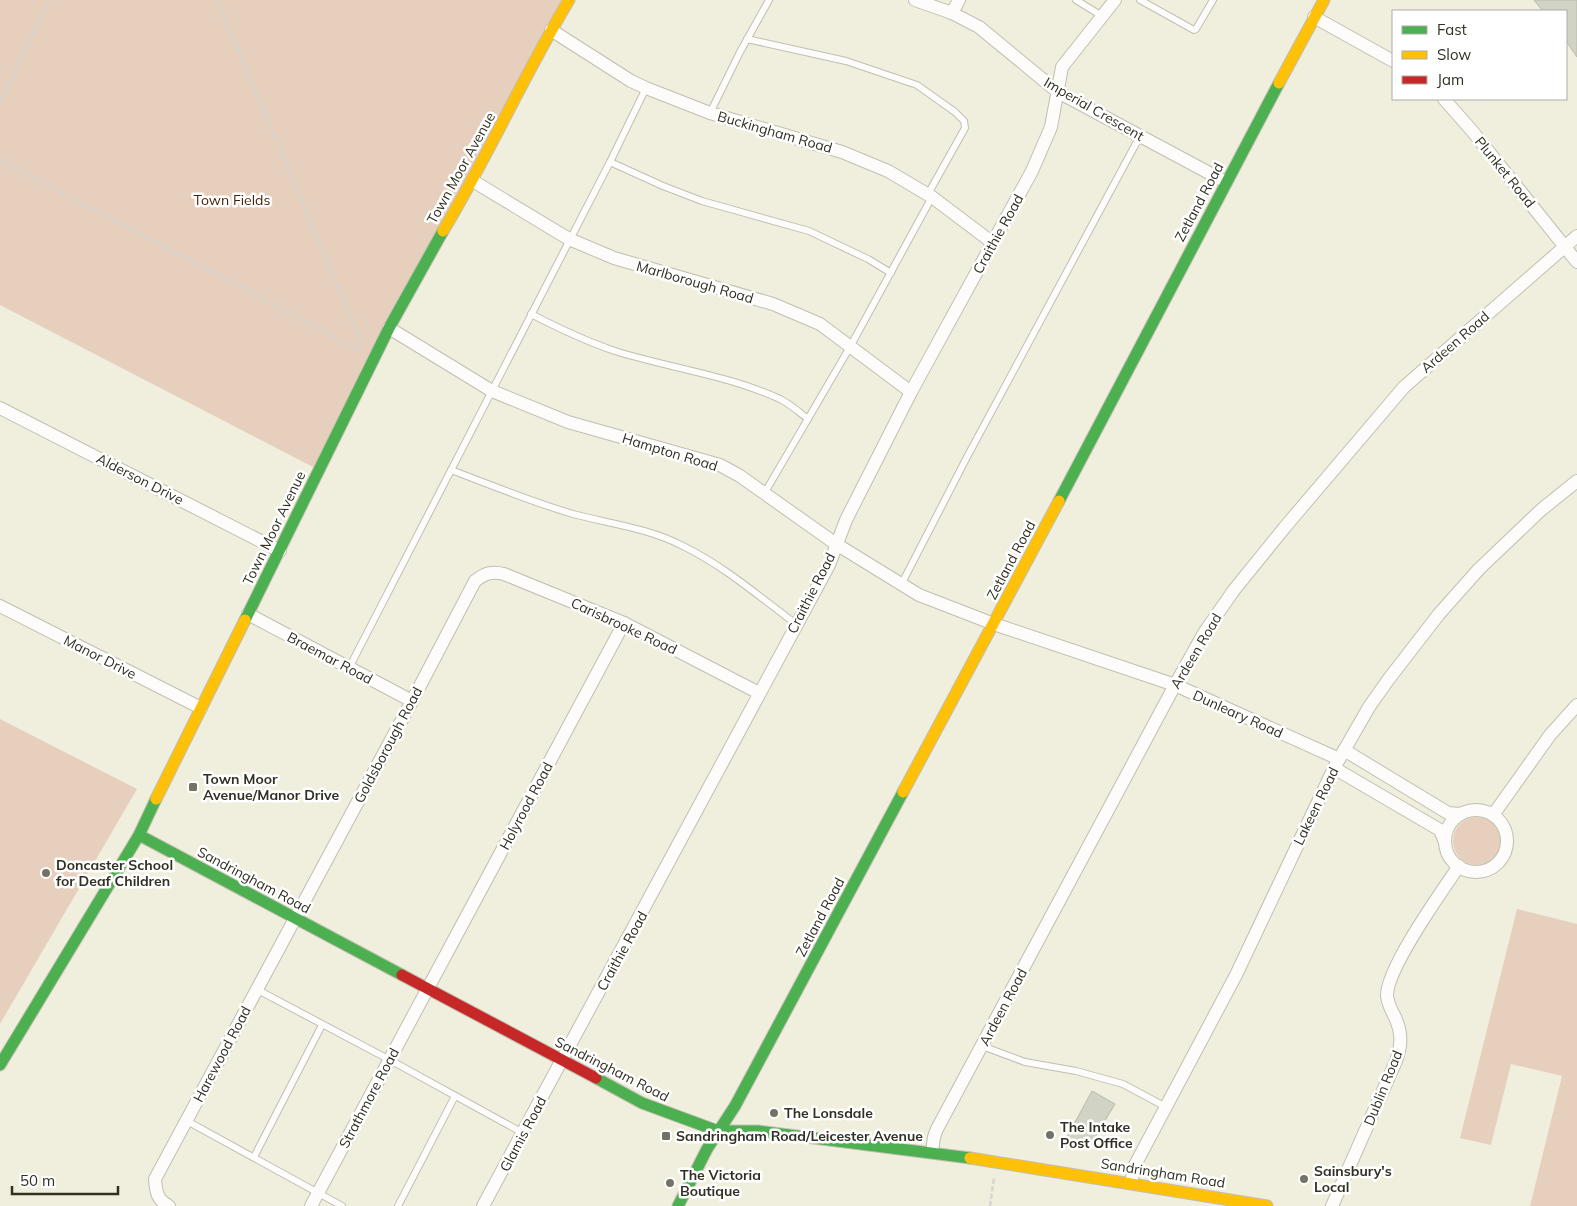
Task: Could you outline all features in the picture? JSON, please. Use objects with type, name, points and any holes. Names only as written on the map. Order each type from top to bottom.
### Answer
[{"type":"street","name":"Town Moor Avenue","points":[[0,1065],[139,835],[388,328],[473,182],[551,30],[569,0]]},
{"type":"street","name":"Imperial Crescent","points":[[915,0],[952,13],[979,27],[1058,92],[1226,182]]},
{"type":"street","points":[[952,13],[960,0]]},
{"type":"street","name":"Craithie Road","points":[[562,1061],[828,565],[846,520],[911,392],[1032,171],[1051,127],[1062,67],[1115,0]]},
{"type":"street","name":"Zetland Road","points":[[678,1206],[707,1149],[735,1106],[994,624],[1226,182],[1324,0]]},
{"type":"street","points":[[1314,17],[1392,60]]},
{"type":"street","name":"Buckingham Road","points":[[551,30],[646,88],[710,113],[842,152],[888,171],[930,195],[993,242]]},
{"type":"street","name":"Plunket Road","points":[[1445,100],[1468,125],[1577,262]]},
{"type":"street","name":"Marlborough Road","points":[[473,182],[569,239],[614,258],[773,304],[820,324],[911,392]]},
{"type":"street","name":"Ardeen Road","points":[[932,1152],[934,1137],[938,1129],[1174,685],[1204,633],[1234,590],[1404,387],[1577,236]]},
{"type":"street","name":"Hampton Road","points":[[388,328],[492,392],[568,422],[720,466],[740,476],[836,544],[919,596],[994,624]]},
{"type":"street","name":"Alderson Drive","points":[[0,408],[280,551]]},
{"type":"street","name":"Lakeen Road","points":[[1131,1183],[1135,1165],[1236,975],[1339,759],[1369,707],[1439,614],[1479,569],[1504,544],[1577,481]]},
{"type":"street","name":"Carisbrooke Road","points":[[484,574],[494,572],[504,574],[624,623],[759,693]]},
{"type":"street","name":"Goldsborough Road","points":[[295,918],[475,581],[484,574]]},
{"type":"street","name":"Manor Drive","points":[[0,606],[201,708]]},
{"type":"street","name":"Braemar Road","points":[[248,614],[412,701]]},
{"type":"street","name":"Holyrood Road","points":[[427,990],[624,623]]},
{"type":"street","name":"Dunleary Road","points":[[994,624],[1174,685],[1339,759],[1448,813],[1461,814]]},
{"type":"street","points":[[1493,815],[1550,735],[1577,705]]},
{"type":"street","name":"Dunleary Road","points":[[1339,759],[1440,830],[1445,842]]},
{"type":"street","points":[[1478,810],[1493,815],[1504,826],[1507,846],[1504,856],[1496,865],[1487,870],[1477,872],[1465,870],[1448,854],[1445,842],[1447,831],[1452,822],[1461,814],[1467,811],[1478,810]]},
{"type":"street","name":"Sandringham Road","points":[[139,835],[642,1104],[718,1131],[758,1131],[932,1152],[1267,1206]]},
{"type":"street","name":"Dublin Road","points":[[1332,1206],[1401,1047],[1401,1033],[1389,1007],[1387,995],[1389,984],[1396,966],[1424,917],[1459,866]]},
{"type":"street","name":"Harewood Road","points":[[169,1206],[162,1202],[156,1192],[155,1179],[295,918]]},
{"type":"street","name":"Strathmore Road","points":[[311,1206],[427,990]]},
{"type":"street","name":"Glamis Road","points":[[483,1206],[562,1061]]},
{"type":"lane","points":[[710,113],[769,0]]},
{"type":"lane","points":[[1076,0],[1102,16]]},
{"type":"lane","points":[[1140,0],[1194,30],[1213,0]]},
{"type":"lane","points":[[747,39],[846,61],[917,86],[955,112],[964,121],[965,128],[891,273],[764,494]]},
{"type":"lane","points":[[349,668],[610,162],[646,88]]},
{"type":"lane","points":[[901,585],[967,457],[1140,136]]},
{"type":"lane","points":[[610,162],[702,201],[809,231],[868,259],[891,273]]},
{"type":"lane","points":[[531,314],[576,336],[616,351],[719,378],[772,396],[792,406],[808,419]]},
{"type":"lane","points":[[451,470],[573,514],[637,528],[684,546],[721,568],[796,624]]},
{"type":"lane","points":[[256,989],[390,1060],[523,1134]]},
{"type":"lane","points":[[254,1158],[322,1025]]},
{"type":"lane","points":[[982,1046],[1014,1059],[1081,1072],[1123,1084],[1166,1107]]},
{"type":"lane","points":[[398,1206],[455,1096]]},
{"type":"lane","points":[[186,1121],[342,1206]]},
{"type":"path","points":[[0,104],[49,0]]},
{"type":"path","points":[[0,160],[366,353],[217,0]]},
{"type":"path","points":[[990,1206],[996,1162]]},
{"type":"green space","name":"Town Fields","points":[[0,0],[569,0],[315,468],[0,305]]},
{"type":"green space","name":"Doncaster School for Deaf Children","points":[[0,719],[137,789],[0,1024]]},
{"type":"green space","points":[[1477,817],[1486,819],[1494,824],[1499,832],[1501,841],[1499,850],[1494,858],[1486,863],[1477,865],[1468,863],[1460,858],[1455,850],[1453,841],[1455,832],[1460,824],[1468,819]]},
{"type":"green space","points":[[1517,909],[1577,924],[1577,1206],[1530,1206],[1562,1076],[1511,1064],[1491,1145],[1460,1138]]},
{"type":"building","points":[[1534,0],[1577,0],[1577,57],[1567,42],[1567,10],[1542,10]]},
{"type":"building","points":[[1092,1091],[1115,1104],[1088,1149],[1062,1146]]},
{"type":"traffic: fast","points":[[1059,501],[1279,83]]},
{"type":"traffic: fast","points":[[245,620],[389,328],[443,231]]},
{"type":"traffic: fast","points":[[678,1206],[707,1149],[735,1106],[903,792]]},
{"type":"traffic: fast","points":[[0,1065],[139,835],[156,799]]},
{"type":"traffic: fast","points":[[139,835],[402,975]]},
{"type":"traffic: fast","points":[[596,1078],[642,1103],[718,1131],[758,1131],[970,1158]]},
{"type":"traffic: slow","points":[[443,231],[569,0]]},
{"type":"traffic: slow","points":[[1279,83],[1324,0]]},
{"type":"traffic: slow","points":[[903,792],[1059,501]]},
{"type":"traffic: slow","points":[[156,799],[245,620]]},
{"type":"traffic: slow","points":[[970,1158],[1267,1206]]},
{"type":"traffic: jam","points":[[402,975],[596,1078]]},
{"type":"place","name":"Town Moor Avenue/Manor Drive","points":[[193,787]]},
{"type":"place","name":"Doncaster School for Deaf Children","points":[[46,873]]},
{"type":"place","name":"The Lonsdale","points":[[774,1113]]},
{"type":"place","name":"The Intake Post Office","points":[[1050,1135]]},
{"type":"place","name":"Sandringham Road/Leicester Avenue","points":[[666,1136]]},
{"type":"place","name":"Sainsbury's Local","points":[[1304,1179]]},
{"type":"place","name":"The Victoria Boutique","points":[[670,1183]]}]
